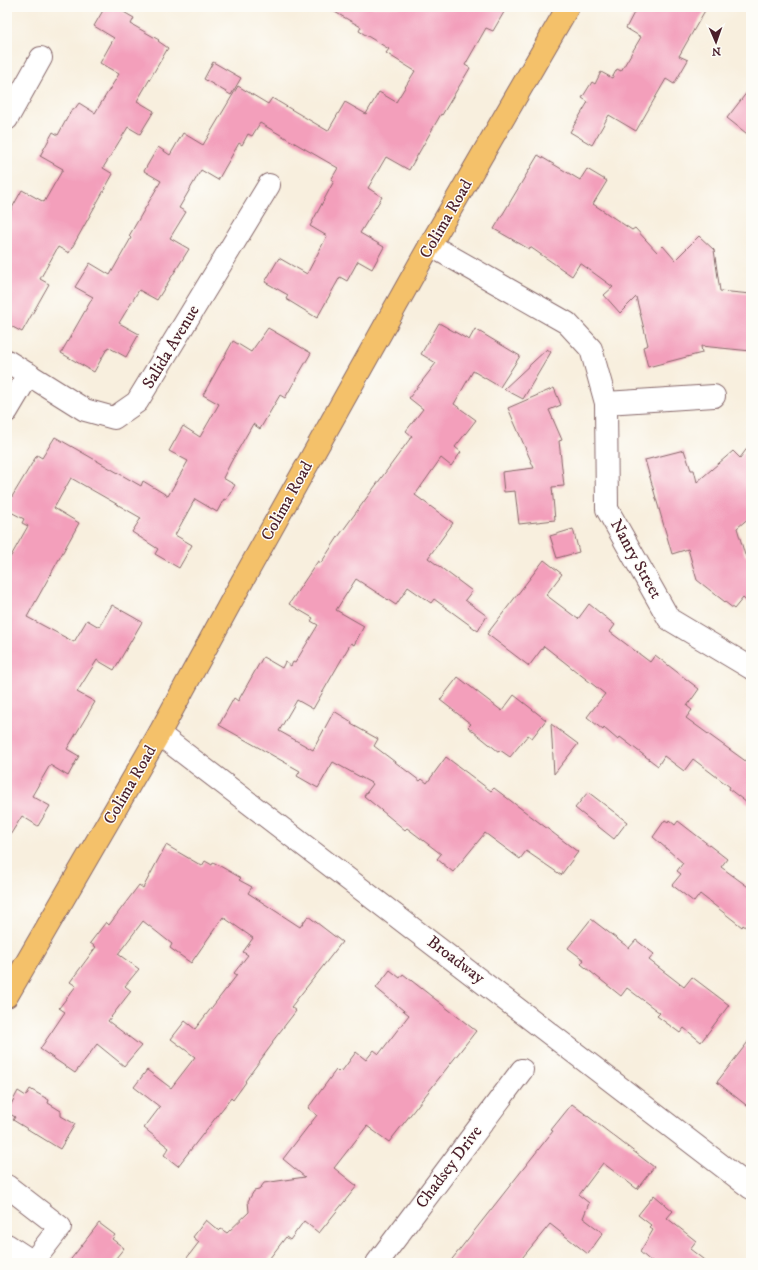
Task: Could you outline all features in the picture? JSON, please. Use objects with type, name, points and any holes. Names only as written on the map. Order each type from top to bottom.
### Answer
[{"type":"main road","name":"Colima Road","points":[[7,996],[159,734],[242,581],[430,245],[568,7]]},
{"type":"street","points":[[7,119],[41,58]]},
{"type":"street","name":"Salida Avenue","points":[[29,374],[86,410],[114,418],[137,402],[269,185]]},
{"type":"street","name":"Nanry Street","points":[[430,245],[567,323],[591,349],[606,403],[608,509],[669,619],[751,668]]},
{"type":"street","points":[[7,361],[29,374],[7,411]]},
{"type":"street","points":[[606,403],[714,396]]},
{"type":"street","name":"Broadway","points":[[159,734],[751,1188]]},
{"type":"street","name":"Chadsey Drive","points":[[377,1263],[522,1070]]},
{"type":"street","points":[[7,1186],[60,1227],[33,1262],[7,1245]]},
{"type":"building","points":[[105,7],[115,7],[134,18],[131,24],[159,40],[158,41],[168,48],[137,101],[154,111],[140,134],[128,127],[103,168],[113,174],[69,253],[58,247],[40,279],[49,284],[22,332],[7,324],[7,217],[22,190],[44,202],[63,169],[40,156],[53,132],[58,135],[72,109],[74,110],[79,103],[95,113],[119,74],[100,63],[114,38],[94,26]]},
{"type":"building","points":[[326,7],[507,7],[493,31],[486,28],[465,65],[470,68],[442,115],[441,114],[409,170],[386,157],[368,188],[382,197],[360,233],[384,247],[372,269],[358,261],[347,281],[340,277],[317,318],[286,299],[288,295],[265,282],[279,258],[307,274],[327,236],[310,226],[334,181],[331,180],[338,168],[260,123],[252,136],[248,134],[242,145],[239,143],[218,180],[201,170],[179,208],[186,212],[170,238],[189,249],[157,300],[139,290],[119,323],[139,334],[126,357],[108,347],[94,372],[61,353],[93,297],[75,287],[90,263],[110,275],[131,238],[129,236],[161,181],[144,171],[158,147],[170,155],[183,133],[203,145],[238,86],[268,104],[272,98],[328,131],[345,102],[366,114],[379,92],[396,102],[415,71],[386,53],[389,49],[359,31],[361,27]]},
{"type":"building","points":[[637,7],[707,7],[679,56],[688,60],[674,84],[666,79],[636,131],[609,115],[592,145],[570,132],[588,102],[582,98],[592,82],[595,84],[601,72],[612,78],[617,69],[621,71],[641,37],[626,28]]},
{"type":"building","points":[[213,62],[241,78],[231,95],[204,79]]},
{"type":"building","points":[[751,87],[751,137],[727,118]]},
{"type":"building","points":[[538,155],[580,180],[587,169],[607,181],[593,204],[632,230],[635,228],[657,252],[663,246],[675,260],[699,236],[714,250],[720,291],[751,294],[751,351],[701,346],[702,353],[648,367],[643,347],[648,345],[636,297],[620,313],[604,295],[613,287],[580,263],[572,276],[530,247],[529,249],[494,229]]},
{"type":"building","points":[[439,323],[469,340],[475,329],[520,356],[500,387],[473,371],[454,404],[476,420],[455,447],[461,452],[451,466],[441,458],[415,495],[453,523],[428,558],[472,591],[465,600],[487,616],[478,631],[434,599],[431,603],[408,587],[396,605],[356,579],[336,610],[364,626],[354,645],[351,643],[313,709],[297,700],[279,731],[313,750],[334,711],[352,722],[351,724],[378,739],[374,746],[420,781],[422,779],[427,783],[446,757],[491,791],[494,788],[578,852],[561,875],[526,851],[520,859],[485,833],[453,872],[437,859],[441,854],[407,828],[405,830],[364,796],[373,784],[333,762],[318,788],[297,776],[300,771],[219,725],[234,698],[238,701],[263,657],[282,668],[285,662],[291,666],[293,662],[295,663],[318,625],[311,621],[313,618],[289,604],[318,561],[321,563],[338,537],[412,436],[406,431],[423,409],[409,398],[436,363],[421,354]]},
{"type":"building","points":[[268,328],[311,353],[285,398],[280,395],[260,429],[253,424],[223,478],[235,485],[226,500],[224,499],[217,512],[195,499],[175,535],[192,545],[179,568],[155,554],[158,549],[132,532],[141,518],[71,478],[54,508],[79,523],[27,617],[74,642],[87,620],[99,627],[112,605],[142,622],[114,670],[97,660],[77,692],[95,702],[67,749],[79,756],[68,776],[50,765],[32,796],[50,806],[38,826],[22,816],[7,840],[7,563],[28,526],[22,523],[24,519],[7,510],[7,505],[37,455],[42,458],[55,437],[141,486],[143,481],[168,496],[188,461],[169,451],[183,426],[200,437],[219,404],[203,395],[233,341],[251,352]]},
{"type":"building","points":[[547,349],[551,352],[523,399],[504,389]]},
{"type":"building","points":[[554,388],[561,405],[549,410],[562,440],[559,441],[564,486],[552,487],[555,520],[519,524],[515,491],[504,492],[502,472],[534,468],[508,408]]},
{"type":"building","points":[[751,443],[751,516],[737,528],[745,555],[751,559],[751,605],[743,598],[734,609],[697,580],[688,549],[672,554],[645,460],[684,450],[691,470],[694,470],[697,482],[733,451],[740,458]]},
{"type":"building","points":[[573,529],[579,552],[557,558],[550,536]]},
{"type":"building","points":[[544,560],[562,574],[546,595],[578,619],[589,604],[615,625],[610,632],[650,662],[655,655],[699,689],[687,706],[692,710],[686,718],[751,765],[751,806],[729,789],[730,787],[693,759],[684,771],[664,756],[658,766],[620,737],[618,740],[604,728],[603,730],[587,717],[605,694],[544,646],[529,666],[487,634]]},
{"type":"building","points":[[458,677],[502,711],[514,695],[546,720],[532,738],[528,735],[510,757],[500,750],[499,752],[468,727],[471,724],[440,700]]},
{"type":"building","points":[[551,724],[578,744],[554,774]]},
{"type":"building","points":[[588,792],[627,822],[614,839],[575,808]]},
{"type":"building","points":[[665,820],[668,822],[669,820],[675,825],[678,821],[727,859],[721,867],[751,889],[751,931],[743,925],[742,927],[700,894],[694,902],[672,885],[681,874],[677,871],[683,863],[653,837]]},
{"type":"building","points":[[166,845],[202,866],[205,861],[212,865],[213,862],[241,878],[239,880],[252,887],[248,893],[300,927],[308,916],[342,942],[291,1007],[296,1011],[272,1042],[273,1043],[233,1100],[231,1098],[178,1166],[164,1155],[169,1148],[144,1128],[160,1107],[134,1087],[147,1070],[171,1088],[195,1057],[171,1039],[185,1021],[195,1029],[237,975],[234,973],[248,955],[243,952],[253,938],[223,917],[191,963],[170,948],[172,944],[143,921],[118,954],[139,969],[125,986],[131,991],[108,1021],[141,1046],[124,1066],[97,1044],[75,1073],[40,1049],[65,1012],[59,1008],[76,986],[70,982],[96,947],[90,943],[106,922],[109,925],[139,885],[143,888]]},
{"type":"building","points":[[591,919],[629,948],[636,940],[654,954],[649,960],[684,987],[692,977],[729,1005],[701,1042],[684,1028],[680,1033],[657,1016],[660,1013],[627,988],[621,996],[581,964],[584,960],[568,948]]},
{"type":"building","points":[[390,970],[400,978],[403,974],[476,1031],[389,1142],[367,1126],[334,1168],[357,1186],[319,1233],[304,1221],[290,1240],[286,1237],[266,1263],[183,1263],[199,1242],[193,1237],[206,1220],[219,1231],[221,1229],[227,1233],[249,1212],[248,1201],[254,1191],[259,1190],[264,1183],[305,1177],[283,1159],[317,1115],[308,1108],[336,1070],[338,1072],[340,1070],[342,1071],[356,1052],[366,1060],[374,1050],[379,1054],[409,1015],[376,988]]},
{"type":"building","points":[[751,1038],[751,1109],[717,1082]]},
{"type":"building","points":[[30,1089],[49,1100],[48,1103],[61,1111],[61,1116],[75,1124],[60,1149],[13,1120],[15,1117],[7,1112],[18,1091],[26,1096]]},
{"type":"building","points":[[572,1104],[654,1167],[637,1189],[603,1163],[579,1195],[589,1203],[583,1218],[603,1233],[588,1254],[550,1224],[518,1263],[449,1263],[553,1131],[551,1130]]},
{"type":"building","points":[[654,1195],[673,1211],[667,1218],[696,1241],[690,1249],[708,1263],[653,1263],[640,1252],[653,1230],[649,1227],[651,1225],[638,1215]]},
{"type":"building","points":[[99,1223],[115,1235],[112,1239],[124,1248],[112,1263],[68,1263]]}]
